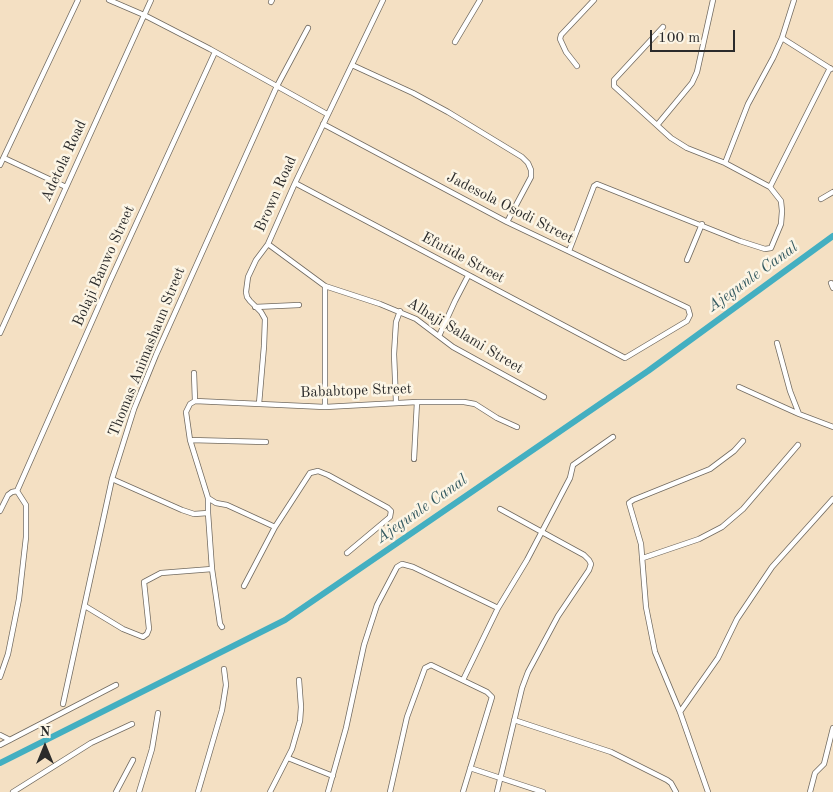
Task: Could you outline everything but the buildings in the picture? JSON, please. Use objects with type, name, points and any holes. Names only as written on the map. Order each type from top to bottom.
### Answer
[{"type":"street","points":[[0,165],[78,0]]},
{"type":"street","points":[[109,0],[144,15],[215,52],[327,114]]},
{"type":"street","name":"Adetola Road","points":[[0,333],[151,0]]},
{"type":"street","name":"Brown Road","points":[[259,404],[265,319],[247,297],[247,283],[256,260],[268,244],[327,114],[383,0]]},
{"type":"street","points":[[455,42],[480,0]]},
{"type":"street","points":[[577,66],[566,52],[560,39],[561,35],[594,0]]},
{"type":"street","points":[[658,124],[683,95],[694,78],[713,0]]},
{"type":"street","points":[[725,163],[748,104],[782,38],[794,0]]},
{"type":"street","points":[[569,251],[594,186],[597,184],[702,224],[740,241],[768,250],[777,236],[781,224],[781,201],[770,187],[725,163],[687,148],[671,138],[658,124],[626,99],[613,84],[614,80],[663,27]]},
{"type":"street","name":"Thomas Animashaun Street","points":[[64,704],[112,479],[145,381],[277,86],[308,28]]},
{"type":"street","points":[[770,187],[832,69],[782,38]]},
{"type":"street","name":"Bolaji Banwo Street","points":[[17,491],[113,274],[215,52]]},
{"type":"street","points":[[352,65],[413,93],[448,112],[522,157],[528,163],[531,177],[507,222]]},
{"type":"street","name":"Jadesola Osodi Street","points":[[323,124],[507,222],[688,308],[690,315],[687,321],[630,357],[626,358],[620,355]]},
{"type":"street","points":[[4,158],[66,187]]},
{"type":"street","name":"Efutide Street","points":[[295,183],[620,355]]},
{"type":"street","points":[[821,199],[833,192]]},
{"type":"street","points":[[687,260],[702,224]]},
{"type":"street","name":"Alhaji Salami Street","points":[[268,244],[325,286],[400,311],[416,319],[453,347],[544,397]]},
{"type":"street","points":[[439,336],[468,276]]},
{"type":"street","points":[[325,286],[325,407]]},
{"type":"street","points":[[255,307],[299,306]]},
{"type":"street","points":[[396,402],[394,354],[396,322],[400,311]]},
{"type":"street","points":[[777,343],[790,391],[799,414]]},
{"type":"street","points":[[194,373],[192,403],[186,412],[190,440],[208,498],[212,569],[222,627]]},
{"type":"street","points":[[739,387],[833,427]]},
{"type":"street","name":"Bababtope Street","points":[[192,403],[325,407],[396,402],[447,401],[475,404],[497,418],[517,427]]},
{"type":"street","points":[[414,459],[417,402]]},
{"type":"street","points":[[463,680],[498,608],[542,532],[570,478],[573,465],[613,437]]},
{"type":"street","points":[[190,440],[266,442]]},
{"type":"street","points":[[708,792],[680,712],[656,652],[646,607],[644,558],[630,501],[710,469],[734,451],[743,441]]},
{"type":"street","points":[[644,558],[699,539],[722,527],[743,509],[798,445]]},
{"type":"street","points":[[244,586],[275,527],[310,473],[318,471],[328,475],[391,511],[390,517],[347,553]]},
{"type":"street","points":[[112,479],[182,510],[194,514],[208,513]]},
{"type":"street","points":[[0,512],[2,501],[12,492],[17,491],[26,504],[26,537],[19,599],[8,654],[0,677]]},
{"type":"street","points":[[208,498],[216,503],[235,508],[275,527]]},
{"type":"street","points":[[680,712],[718,658],[737,618],[772,567],[833,498]]},
{"type":"street","points":[[497,792],[522,688],[528,672],[558,616],[589,570],[591,564],[584,555],[500,509]]},
{"type":"street","points":[[328,792],[364,645],[377,605],[397,567],[402,564],[413,567],[498,608]]},
{"type":"street","points":[[85,606],[141,637],[145,636],[149,629],[144,582],[161,573],[212,569]]},
{"type":"street","points":[[390,792],[407,717],[425,668],[431,665],[487,692],[492,697],[463,792]]},
{"type":"street","points":[[198,792],[222,710],[226,685],[224,669]]},
{"type":"street","points":[[270,792],[288,758],[300,721],[299,680]]},
{"type":"street","points":[[0,746],[116,685]]},
{"type":"street","points":[[139,792],[152,749],[158,713]]},
{"type":"street","points":[[514,720],[611,752],[667,780],[676,792]]},
{"type":"street","points":[[13,792],[91,742],[132,724]]},
{"type":"street","points":[[810,792],[815,773],[824,764],[833,728]]},
{"type":"street","points":[[0,734],[10,740]]},
{"type":"street","points":[[288,758],[333,776]]},
{"type":"street","points":[[116,792],[133,760]]},
{"type":"street","points":[[470,768],[543,792]]},
{"type":"waterway","name":"Ajegunle Canal","points":[[0,763],[285,620],[648,371],[833,236]]}]
